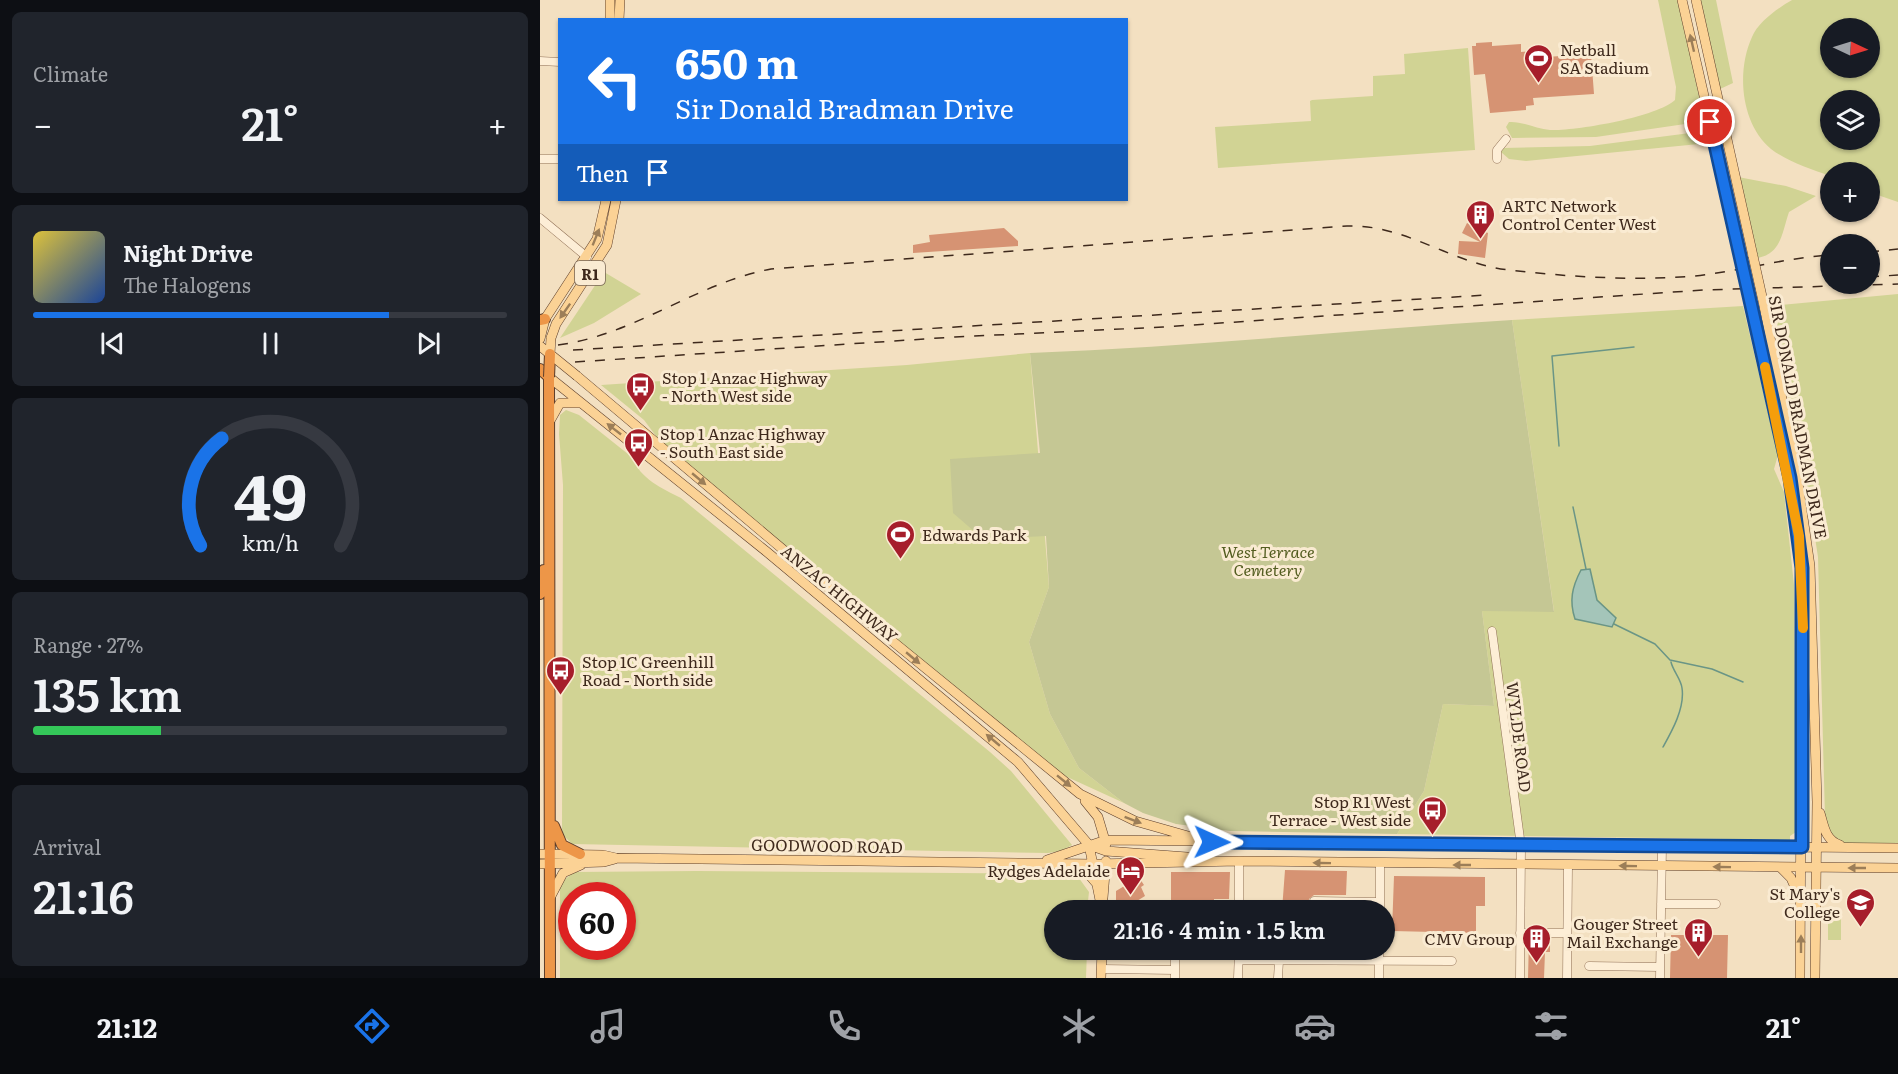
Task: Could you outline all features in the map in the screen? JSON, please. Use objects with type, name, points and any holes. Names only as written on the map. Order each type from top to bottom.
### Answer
[{"type":"highway","name":"R1","points":[[550,354],[551,383],[548,426],[551,811],[545,859],[551,896],[550,978]]},
{"type":"highway","name":"ANZAC HIGHWAY","points":[[540,369],[551,383]]},
{"type":"highway","points":[[540,594],[542,574],[544,570],[549,570]]},
{"type":"highway","points":[[540,732],[545,728],[550,697]]},
{"type":"highway","points":[[551,811],[562,845],[580,854]]},
{"type":"main road","points":[[610,0],[610,18]]},
{"type":"main road","points":[[619,18],[620,0]]},
{"type":"main road","name":"SIR DONALD BRADMAN DRIVE","points":[[1682,0],[1790,478],[1802,568],[1800,978]]},
{"type":"main road","name":"SIR DONALD BRADMAN DRIVE","points":[[1696,0],[1763,301],[1807,531],[1817,802],[1815,978]]},
{"type":"main road","name":"R1","points":[[540,339],[543,320],[597,239],[606,201]]},
{"type":"main road","name":"R1","points":[[550,354],[550,338],[559,318],[597,261],[612,230],[616,201]]},
{"type":"main road","points":[[587,256],[597,261]]},
{"type":"main road","name":"ANZAC HIGHWAY","points":[[540,346],[1080,794]]},
{"type":"main road","name":"ANZAC HIGHWAY","points":[[551,383],[580,403],[742,532],[1007,751],[1035,780],[1089,845],[1100,900]]},
{"type":"main road","points":[[548,426],[554,410],[560,403],[580,403]]},
{"type":"main road","points":[[742,532],[750,522]]},
{"type":"main road","points":[[1080,794],[1098,817],[1106,840],[1103,900]]},
{"type":"main road","points":[[1080,794],[1135,821],[1212,842],[1898,848]]},
{"type":"main road","points":[[1817,802],[1831,842],[1848,848]]},
{"type":"main road","name":"GOODWOOD ROAD","points":[[1036,863],[1062,857],[1106,840],[1212,842]]},
{"type":"main road","points":[[1380,865],[1381,844]]},
{"type":"main road","points":[[1089,845],[1106,851],[1239,861],[1380,865],[1898,868]]},
{"type":"main road","name":"GOODWOOD ROAD","points":[[545,859],[580,854],[616,858],[1074,864],[1239,861]]},
{"type":"main road","name":"GOODWOOD ROAD","points":[[545,859],[589,863],[616,858]]},
{"type":"main road","points":[[551,896],[563,873],[589,863]]},
{"type":"main road","points":[[1074,864],[1085,870],[1096,884]]},
{"type":"main road","points":[[1780,867],[1796,885],[1801,905]]},
{"type":"street","points":[[540,62],[558,62]]},
{"type":"street","points":[[1497,159],[1497,150],[1506,140]]},
{"type":"street","points":[[540,159],[558,159]]},
{"type":"street","points":[[540,218],[587,256]]},
{"type":"street","name":"WYLDE ROAD","points":[[1492,632],[1521,846],[1520,978]]},
{"type":"street","points":[[1660,978],[1662,846]]},
{"type":"street","points":[[1239,861],[1239,900]]},
{"type":"street","points":[[1380,865],[1380,900]]},
{"type":"street","points":[[1567,978],[1568,865]]},
{"type":"street","points":[[1661,904],[1716,904]]},
{"type":"street","points":[[1520,933],[1567,933]]},
{"type":"street","points":[[1239,978],[1239,960],[1452,961]]},
{"type":"street","points":[[1278,978],[1279,961]]},
{"type":"street","points":[[1379,961],[1379,978]]},
{"type":"street","points":[[1589,966],[1660,967]]},
{"type":"street","points":[[1102,974],[1175,974]]},
{"type":"green space","points":[[1658,0],[1678,0],[1702,109],[1692,123],[1596,137],[1512,138],[1506,127],[1509,122],[1550,130],[1578,128],[1616,122],[1652,112],[1675,100],[1676,87]]},
{"type":"green space","points":[[1699,0],[1716,0],[1733,83],[1720,89]]},
{"type":"green space","points":[[1792,0],[1898,0],[1898,202],[1880,196],[1880,162],[1820,162],[1820,172],[1785,158],[1771,149],[1761,138],[1748,112],[1743,81],[1747,51],[1752,37],[1769,16]]},
{"type":"green space","points":[[1468,48],[1475,150],[1218,168],[1215,127],[1311,121],[1310,101],[1312,100],[1373,96],[1373,76],[1405,74],[1404,54]]},
{"type":"green space","points":[[1690,133],[1703,134],[1709,143],[1526,161],[1509,159],[1501,152],[1503,148],[1590,146]]},
{"type":"green space","points":[[1738,177],[1786,186],[1816,196],[1789,212],[1776,248],[1764,256],[1756,258]]},
{"type":"green space","points":[[604,272],[641,294],[594,323],[560,338]]},
{"type":"green space","points":[[1898,294],[1898,844],[1843,844],[1832,836],[1825,817],[1818,557],[1806,479],[1769,306]]},
{"type":"green space","points":[[1743,306],[1778,455],[1774,469],[1784,492],[1794,585],[1796,832],[1790,836],[1790,840],[1397,834],[1424,791],[1443,704],[1494,706],[1482,611],[1554,611],[1512,320]]},
{"type":"green space","name":"West Terrace Cemetery","points":[[1512,320],[1554,612],[1482,611],[1494,706],[1443,704],[1424,791],[1397,834],[1230,831],[1176,824],[1143,813],[1124,803],[1079,768],[1050,714],[1029,642],[1049,587],[1046,536],[983,539],[953,513],[950,459],[1040,453],[1030,353],[1151,347]]},
{"type":"green space","points":[[1030,353],[1049,587],[1029,642],[1050,714],[1079,768],[1124,803],[1065,776],[831,587],[659,440],[644,420],[601,385],[907,365]]},
{"type":"green space","points":[[566,410],[579,415],[633,458],[646,477],[659,487],[681,498],[990,752],[1011,771],[1072,845],[1062,851],[1048,853],[572,844],[564,836],[562,829],[563,485],[559,434],[560,415]]},
{"type":"green space","points":[[574,872],[1076,874],[1089,892],[1088,900],[1044,900],[1044,960],[1087,960],[1086,978],[560,978],[560,960],[636,960],[636,882],[563,882]]},
{"type":"green space","points":[[1828,908],[1841,909],[1841,940],[1828,940]]},
{"type":"water","points":[[1590,569],[1597,600],[1616,618],[1612,627],[1575,619],[1572,600],[1575,582],[1581,570]]},
{"type":"building","name":"Netball SA Stadium","points":[[1492,42],[1492,46],[1521,44],[1521,52],[1531,51],[1531,58],[1591,54],[1594,94],[1533,98],[1534,105],[1526,106],[1526,110],[1490,113],[1485,74],[1474,75],[1472,46],[1476,46],[1476,43]]},
{"type":"building","name":"ARTC Network Control Center West","points":[[1467,223],[1488,233],[1485,258],[1458,254],[1459,241],[1480,242],[1462,233]]},
{"type":"building","points":[[1004,228],[1018,241],[1018,246],[913,253],[913,245],[930,242],[929,235]]},
{"type":"building","points":[[1285,870],[1347,871],[1346,895],[1314,895],[1309,900],[1283,900]]},
{"type":"building","points":[[1171,872],[1230,872],[1229,899],[1171,900]]},
{"type":"building","points":[[1394,876],[1485,877],[1485,906],[1476,906],[1476,933],[1395,931],[1395,900],[1393,900]]},
{"type":"building","name":"Rydges Adelaide","points":[[1140,879],[1144,885],[1141,887],[1145,896],[1138,900],[1116,900],[1116,891]]},
{"type":"building","name":"Gouger Street Mail Exchange","points":[[1671,935],[1728,935],[1727,978],[1670,978]]},
{"type":"building","name":"CMV Group","points":[[1529,939],[1550,939],[1550,952],[1545,952],[1544,978],[1528,978]]},
{"type":"waterway","points":[[1559,446],[1552,356],[1634,347]]},
{"type":"waterway","points":[[1573,507],[1586,569]]},
{"type":"waterway","points":[[1614,624],[1655,644],[1670,660],[1712,669],[1743,682]]},
{"type":"waterway","points":[[1663,747],[1682,703],[1681,685],[1671,662]]},
{"type":"railway","points":[[558,345],[613,331],[717,285],[771,269],[1347,226],[1389,231],[1488,266],[1579,276],[1625,278],[1695,276],[1820,256]]},
{"type":"railway","points":[[1880,251],[1898,249]]},
{"type":"railway","points":[[1880,276],[1898,275]]},
{"type":"railway","points":[[575,362],[955,337],[1163,327],[1703,290],[1898,284]]},
{"type":"railway","points":[[573,350],[1487,295]]},
{"type":"slow traffic","points":[[1765,367],[1790,478],[1799,536],[1803,628]]},
{"type":"place","name":"Netball SA Stadium","points":[[1539,84]]},
{"type":"place","name":"ARTC Network Control Center West","points":[[1481,240]]},
{"type":"place","name":"Stop 1 Anzac Highway - North West side","points":[[641,412]]},
{"type":"place","name":"Stop 1 Anzac Highway - South East side","points":[[639,468]]},
{"type":"place","name":"Edwards Park","points":[[901,560]]},
{"type":"place","name":"Stop 1C Greenhill Road - North side","points":[[561,696]]},
{"type":"place","name":"Stop R1 West Terrace - West side","points":[[1432,836]]},
{"type":"place","name":"Rydges Adelaide","points":[[1131,896]]},
{"type":"place","name":"St Mary's College","points":[[1861,928]]},
{"type":"place","name":"Gouger Street Mail Exchange","points":[[1699,958]]},
{"type":"place","name":"CMV Group","points":[[1536,964]]},
{"type":"route","points":[[1212,842],[1802,847],[1804,753],[1802,568],[1799,536],[1790,478],[1710,122]]}]
